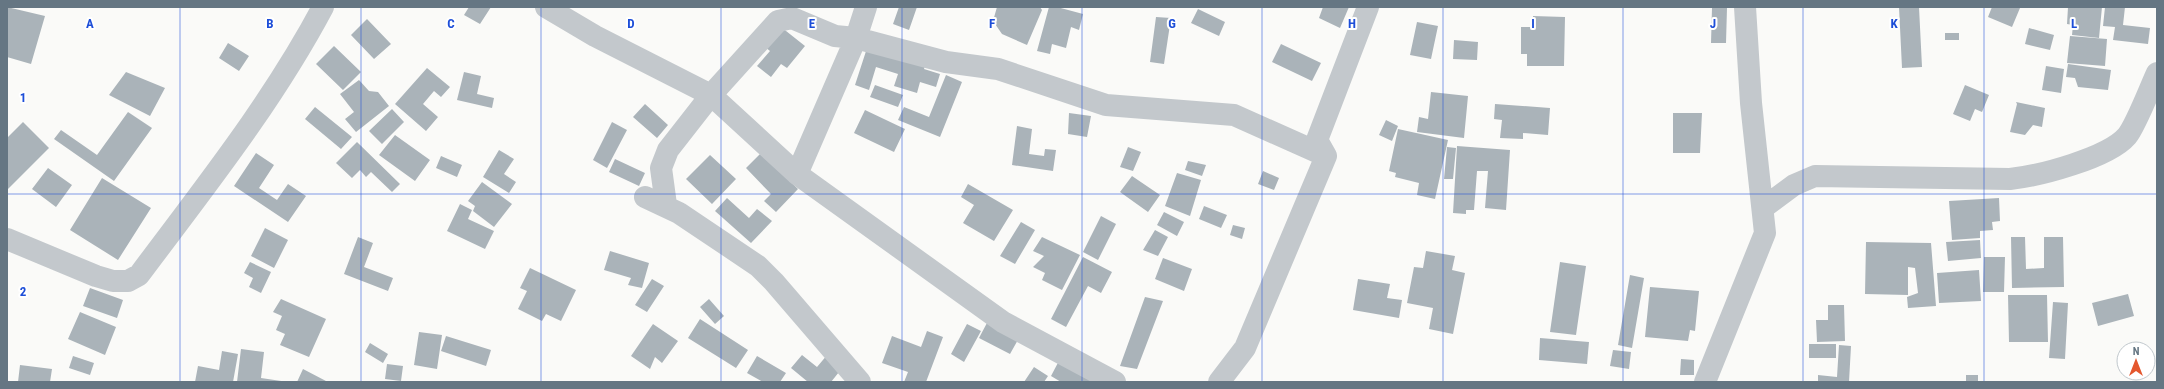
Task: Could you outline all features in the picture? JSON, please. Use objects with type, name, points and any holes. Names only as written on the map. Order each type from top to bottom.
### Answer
[{"type":"street","points":[[7,239],[96,276],[113,281],[128,281],[139,275],[244,134],[303,45],[323,7]]},
{"type":"street","points":[[546,7],[595,36],[711,95],[797,174],[1002,322],[1115,382]]},
{"type":"street","points":[[797,174],[856,38],[866,7]]},
{"type":"street","points":[[1326,156],[1317,140],[1368,7]]},
{"type":"street","points":[[1705,382],[1765,233],[1751,103],[1745,7]]},
{"type":"street","points":[[666,205],[661,168],[668,150],[711,95],[784,13],[827,34],[856,38],[946,62],[998,69],[1106,106],[1234,115],[1326,156]]},
{"type":"street","points":[[1763,208],[1794,185],[1815,176],[2010,179],[2027,177],[2101,154],[2116,147],[2128,136],[2157,73]]},
{"type":"street","points":[[1219,382],[1246,348],[1326,156]]},
{"type":"street","points":[[645,197],[666,205],[758,266],[774,282],[860,382]]},
{"type":"building","points":[[7,7],[45,16],[31,64],[7,57]]},
{"type":"building","points":[[469,7],[491,7],[480,24],[464,15]]},
{"type":"building","points":[[899,7],[917,7],[909,30],[893,24]]},
{"type":"building","points":[[997,7],[1040,7],[1042,10],[1027,45],[1002,34],[993,21]]},
{"type":"building","points":[[1049,7],[1057,7],[1083,14],[1079,30],[1071,27],[1066,48],[1052,44],[1050,54],[1037,51]]},
{"type":"building","points":[[1323,7],[1349,7],[1340,28],[1319,18]]},
{"type":"building","points":[[1899,7],[1919,7],[1922,67],[1902,68]]},
{"type":"building","points":[[1992,7],[2020,8],[2012,27],[1988,17]]},
{"type":"building","points":[[2068,7],[2102,7],[2099,38],[2072,35],[2073,25],[2067,24]]},
{"type":"building","points":[[2105,7],[2125,7],[2123,25],[2150,28],[2148,44],[2113,40],[2115,27],[2103,26]]},
{"type":"building","points":[[1712,8],[1727,8],[1726,43],[1711,43]]},
{"type":"building","points":[[1198,9],[1225,22],[1219,36],[1191,23]]},
{"type":"building","points":[[1533,16],[1565,17],[1564,66],[1527,66],[1527,54],[1521,54],[1521,27],[1533,27]]},
{"type":"building","points":[[1156,17],[1171,18],[1164,64],[1150,62]]},
{"type":"building","points":[[367,19],[391,44],[374,59],[351,35]]},
{"type":"building","points":[[1417,22],[1438,26],[1431,59],[1410,55]]},
{"type":"building","points":[[781,27],[805,46],[787,68],[781,64],[771,77],[757,66],[770,51],[765,47]]},
{"type":"building","points":[[2029,28],[2054,35],[2050,50],[2025,44]]},
{"type":"building","points":[[1945,33],[1959,33],[1959,40],[1945,40]]},
{"type":"building","points":[[2070,36],[2107,39],[2105,66],[2067,63]]},
{"type":"building","points":[[1454,40],[1478,42],[1477,60],[1453,59]]},
{"type":"building","points":[[228,43],[249,56],[239,71],[219,58]]},
{"type":"building","points":[[1281,44],[1321,63],[1312,81],[1272,62]]},
{"type":"building","points":[[868,45],[926,63],[924,69],[940,74],[936,87],[920,82],[917,93],[894,86],[898,74],[876,67],[869,90],[855,85]]},
{"type":"building","points":[[334,46],[361,72],[343,90],[316,64]]},
{"type":"building","points":[[2068,64],[2111,70],[2108,90],[2078,87],[2075,78],[2066,77]]},
{"type":"building","points":[[2046,66],[2064,69],[2061,93],[2042,90]]},
{"type":"building","points":[[427,68],[450,87],[441,97],[434,91],[423,104],[438,117],[426,131],[395,104]]},
{"type":"building","points":[[126,72],[165,88],[150,116],[109,95]]},
{"type":"building","points":[[464,72],[481,76],[477,94],[494,98],[492,108],[457,100]]},
{"type":"building","points":[[946,75],[962,82],[940,137],[898,120],[904,107],[929,117]]},
{"type":"building","points":[[359,80],[369,91],[378,92],[389,106],[356,132],[345,119],[354,112],[340,94]]},
{"type":"building","points":[[875,85],[903,95],[898,107],[870,97]]},
{"type":"building","points":[[1965,85],[1989,95],[1982,112],[1975,109],[1970,121],[1953,114]]},
{"type":"building","points":[[1431,92],[1468,96],[1464,138],[1417,132],[1419,117],[1428,119]]},
{"type":"building","points":[[2016,102],[2045,108],[2042,127],[2033,125],[2025,135],[2010,132],[2017,104]]},
{"type":"building","points":[[645,104],[668,125],[657,138],[633,117]]},
{"type":"building","points":[[1495,104],[1550,108],[1548,135],[1523,133],[1523,139],[1500,138],[1502,120],[1494,119]]},
{"type":"building","points":[[315,107],[352,137],[341,149],[305,119]]},
{"type":"building","points":[[392,109],[404,122],[382,144],[369,131]]},
{"type":"building","points":[[865,110],[905,129],[894,152],[854,133]]},
{"type":"building","points":[[128,112],[152,128],[114,181],[54,139],[61,130],[97,155]]},
{"type":"building","points":[[1069,113],[1091,116],[1087,137],[1068,134]]},
{"type":"building","points":[[1673,113],[1702,113],[1700,153],[1673,153]]},
{"type":"building","points":[[1386,120],[1398,126],[1392,141],[1379,135]]},
{"type":"building","points":[[23,122],[49,148],[7,190],[7,138]]},
{"type":"building","points":[[612,122],[627,130],[607,168],[593,160]]},
{"type":"building","points":[[1017,126],[1032,129],[1029,154],[1044,156],[1045,149],[1056,150],[1053,171],[1012,165]]},
{"type":"building","points":[[1398,129],[1448,140],[1435,199],[1417,195],[1419,183],[1395,177],[1396,173],[1389,171]]},
{"type":"building","points":[[395,135],[430,160],[415,181],[379,155]]},
{"type":"building","points":[[357,142],[400,184],[392,192],[371,172],[366,177],[360,170],[352,178],[336,163]]},
{"type":"building","points":[[1457,146],[1510,150],[1506,210],[1485,208],[1488,171],[1477,171],[1474,210],[1466,210],[1466,214],[1453,213]]},
{"type":"building","points":[[1128,147],[1141,152],[1133,171],[1120,167]]},
{"type":"building","points":[[1447,147],[1456,148],[1453,179],[1444,179]]},
{"type":"building","points":[[499,150],[514,159],[504,174],[516,182],[509,193],[483,177]]},
{"type":"building","points":[[256,153],[274,165],[259,188],[277,200],[288,184],[306,196],[288,222],[234,186]]},
{"type":"building","points":[[761,153],[798,189],[776,212],[764,201],[771,194],[746,168]]},
{"type":"building","points":[[710,155],[736,179],[712,204],[686,179]]},
{"type":"building","points":[[441,156],[462,165],[457,177],[436,168]]},
{"type":"building","points":[[615,159],[645,173],[639,186],[609,172]]},
{"type":"building","points":[[1188,161],[1206,165],[1202,176],[1185,170]]},
{"type":"building","points":[[48,168],[72,185],[56,207],[32,189]]},
{"type":"building","points":[[1263,171],[1279,178],[1274,190],[1258,184]]},
{"type":"building","points":[[1177,173],[1201,180],[1190,216],[1165,206]]},
{"type":"building","points":[[1132,176],[1160,195],[1148,212],[1120,192]]},
{"type":"building","points":[[102,178],[151,208],[118,260],[70,230]]},
{"type":"building","points":[[482,182],[512,204],[494,227],[473,211],[475,206],[468,201]]},
{"type":"building","points":[[968,184],[1013,210],[994,241],[963,223],[974,205],[961,197]]},
{"type":"building","points":[[727,198],[749,218],[757,209],[772,221],[751,243],[715,211]]},
{"type":"building","points":[[1999,198],[2000,221],[1992,222],[1993,230],[1980,231],[1980,238],[1952,240],[1949,201]]},
{"type":"building","points":[[460,204],[472,210],[468,219],[494,231],[485,249],[447,231]]},
{"type":"building","points":[[1204,206],[1227,215],[1221,228],[1199,219]]},
{"type":"building","points":[[1164,212],[1184,222],[1177,236],[1157,225]]},
{"type":"building","points":[[1101,216],[1116,224],[1098,260],[1083,252]]},
{"type":"building","points":[[1021,222],[1035,230],[1015,264],[1000,256]]},
{"type":"building","points":[[1233,225],[1245,228],[1242,239],[1230,235]]},
{"type":"building","points":[[265,228],[288,240],[274,268],[251,256]]},
{"type":"building","points":[[1155,230],[1168,237],[1158,256],[1143,250]]},
{"type":"building","points":[[358,237],[373,243],[364,267],[393,278],[388,291],[344,274]]},
{"type":"building","points":[[1042,237],[1080,255],[1062,290],[1042,280],[1045,273],[1033,267],[1044,256],[1033,251]]},
{"type":"building","points":[[2011,237],[2025,237],[2026,269],[2044,268],[2044,237],[2063,237],[2064,287],[2012,288]]},
{"type":"building","points":[[1980,240],[1981,258],[1948,261],[1946,242]]},
{"type":"building","points":[[1866,242],[1931,243],[1936,306],[1908,308],[1907,297],[1918,293],[1915,268],[1908,267],[1908,295],[1865,294]]},
{"type":"building","points":[[610,251],[649,263],[642,288],[628,285],[631,278],[604,270]]},
{"type":"building","points":[[1426,251],[1455,256],[1452,270],[1465,273],[1453,334],[1429,329],[1433,308],[1407,303],[1414,267],[1423,268]]},
{"type":"building","points":[[1083,257],[1112,272],[1101,293],[1088,286],[1066,327],[1051,319]]},
{"type":"building","points":[[1984,257],[2005,257],[2004,292],[1983,292]]},
{"type":"building","points":[[1163,258],[1192,269],[1184,291],[1155,279]]},
{"type":"building","points":[[250,262],[271,272],[261,293],[249,287],[253,278],[244,273]]},
{"type":"building","points":[[1560,262],[1586,266],[1576,335],[1550,332]]},
{"type":"building","points":[[530,268],[576,290],[561,321],[546,314],[542,321],[518,309],[527,291],[520,288]]},
{"type":"building","points":[[1979,270],[1981,301],[1939,303],[1937,273]]},
{"type":"building","points":[[1630,275],[1644,278],[1632,348],[1618,345]]},
{"type":"building","points":[[652,279],[664,286],[647,312],[635,305]]},
{"type":"building","points":[[1358,279],[1390,284],[1387,298],[1402,300],[1399,318],[1353,310]]},
{"type":"building","points":[[1650,287],[1699,291],[1695,331],[1690,330],[1688,341],[1645,337]]},
{"type":"building","points":[[90,288],[123,300],[117,318],[83,306]]},
{"type":"building","points":[[2128,294],[2134,316],[2098,326],[2092,303]]},
{"type":"building","points":[[2008,295],[2047,295],[2048,342],[2009,342]]},
{"type":"building","points":[[1145,297],[1163,301],[1137,369],[1120,366]]},
{"type":"building","points":[[281,299],[326,319],[309,357],[280,345],[285,334],[276,330],[282,316],[273,312]]},
{"type":"building","points":[[709,299],[724,316],[715,324],[700,307]]},
{"type":"building","points":[[2053,302],[2068,303],[2065,359],[2049,358]]},
{"type":"building","points":[[1828,305],[1844,305],[1845,341],[1817,342],[1816,320],[1828,320]]},
{"type":"building","points":[[80,312],[116,327],[105,355],[68,339]]},
{"type":"building","points":[[700,319],[748,350],[736,368],[688,338]]},
{"type":"building","points":[[988,321],[1019,338],[1010,354],[979,338]]},
{"type":"building","points":[[653,324],[678,341],[662,363],[655,357],[650,369],[631,356]]},
{"type":"building","points":[[967,324],[981,331],[964,362],[951,354]]},
{"type":"building","points":[[927,331],[943,337],[926,382],[904,382],[908,372],[882,363],[892,336],[921,347]]},
{"type":"building","points":[[419,332],[442,335],[437,369],[414,365]]},
{"type":"building","points":[[446,336],[491,350],[486,366],[441,351]]},
{"type":"building","points":[[1540,338],[1589,342],[1587,364],[1539,360]]},
{"type":"building","points":[[370,343],[388,354],[383,363],[365,352]]},
{"type":"building","points":[[1809,344],[1836,344],[1836,358],[1809,358]]},
{"type":"building","points":[[1839,345],[1851,346],[1849,382],[1818,382],[1818,375],[1837,377]]},
{"type":"building","points":[[241,349],[264,352],[261,378],[288,382],[237,382]]},
{"type":"building","points":[[1613,350],[1631,352],[1629,369],[1610,366]]},
{"type":"building","points":[[222,351],[238,354],[233,382],[195,382],[198,366],[219,370]]},
{"type":"building","points":[[828,354],[843,367],[831,382],[808,382],[791,368],[802,355],[817,367]]},
{"type":"building","points":[[73,356],[94,363],[90,375],[69,368]]},
{"type":"building","points":[[757,356],[786,373],[780,382],[763,382],[747,373]]},
{"type":"building","points":[[1061,357],[1104,382],[1061,382],[1051,376]]},
{"type":"building","points":[[1681,359],[1694,360],[1694,375],[1680,375]]},
{"type":"building","points":[[387,364],[403,366],[401,381],[385,379]]},
{"type":"building","points":[[20,365],[52,369],[50,382],[18,382]]},
{"type":"building","points":[[1034,367],[1048,376],[1044,382],[1024,382]]},
{"type":"building","points":[[303,369],[326,381],[297,382]]},
{"type":"building","points":[[1966,375],[1978,375],[1978,382],[1966,382]]}]
